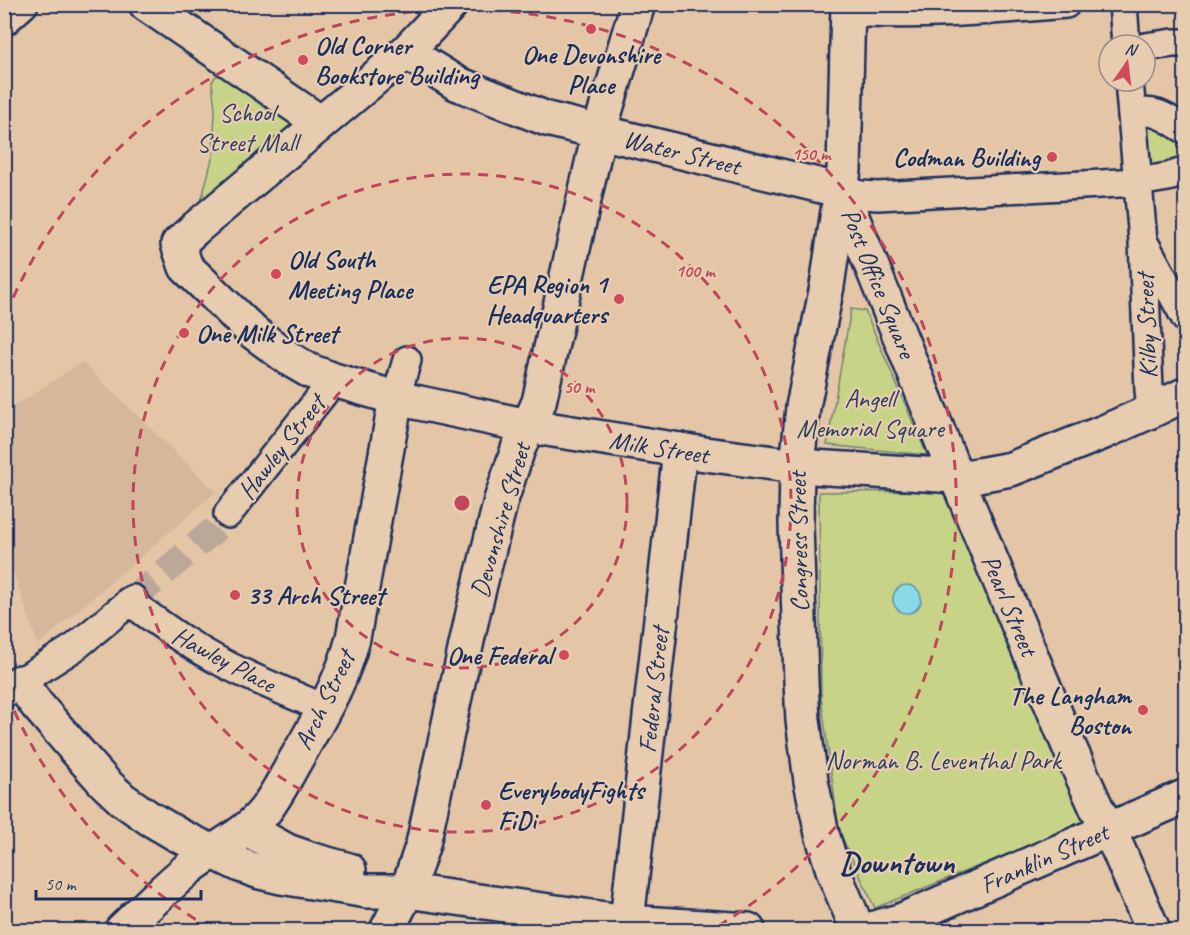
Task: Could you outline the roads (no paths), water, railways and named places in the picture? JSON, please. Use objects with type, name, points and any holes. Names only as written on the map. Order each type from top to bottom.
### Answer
[{"type":"main road","points":[[146,4],[321,123],[406,52],[452,4]]},
{"type":"main road","name":"Devonshire Street","points":[[387,930],[407,891],[423,844],[473,613],[501,500],[509,473],[539,402],[599,132],[638,4]]},
{"type":"main road","name":"Congress Street","points":[[848,8],[842,191],[827,286],[803,407],[797,466],[796,524],[801,682],[811,781],[822,834],[834,873],[858,930]]},
{"type":"main road","name":"Water Street","points":[[406,52],[456,83],[547,119],[842,191]]},
{"type":"main road","name":"Milk Street","points":[[321,123],[178,244],[186,267],[253,332],[291,360],[310,371],[334,380],[396,398],[528,426],[680,450],[797,466],[956,476],[1011,469],[1104,432],[1185,394]]},
{"type":"main road","name":"Post Office Square","points":[[842,191],[956,476]]},
{"type":"main road","name":"Arch Street","points":[[122,930],[171,884],[247,828],[262,814],[279,790],[340,678],[354,638],[396,398]]},
{"type":"main road","name":"Federal Street","points":[[626,926],[680,450]]},
{"type":"main road","name":"Pearl Street","points":[[956,476],[1071,751],[1118,849],[1153,930]]},
{"type":"main road","points":[[12,688],[43,711],[105,783],[122,799],[168,830],[240,865],[281,877],[367,891],[407,891],[626,926],[748,930]]},
{"type":"main road","name":"Franklin Street","points":[[868,930],[900,921],[1185,796]]},
{"type":"main road","points":[[247,828],[288,852],[383,879],[407,891]]},
{"type":"street","points":[[4,22],[24,4]]},
{"type":"street","points":[[848,8],[872,14],[980,11],[1066,4]]},
{"type":"street","points":[[1123,4],[1125,33]]},
{"type":"street","points":[[1157,45],[1185,43]]},
{"type":"street","name":"Kilby Street","points":[[1130,93],[1143,241],[1151,411]]},
{"type":"street","points":[[1132,113],[1154,112],[1185,130]]},
{"type":"street","name":"Water Street","points":[[842,191],[878,196],[1138,182],[1168,177],[1185,171]]},
{"type":"street","name":"Kilby Street","points":[[1143,241],[1185,319]]},
{"type":"street","points":[[396,398],[407,360]]},
{"type":"street","name":"Hawley Street","points":[[228,514],[334,380]]},
{"type":"street","name":"Hawley Place","points":[[12,688],[75,647],[131,600],[190,645],[265,683],[324,708]]},
{"type":"water","points":[[907,585],[917,589],[921,599],[917,609],[907,613],[897,609],[893,599],[897,589]]},
{"type":"tunnel","points":[[133,599],[214,530],[228,514]]},
{"type":"place","name":"One Devonshire Place","points":[[591,29]]},
{"type":"place","name":"Old Corner Bookstore Building","points":[[303,60]]},
{"type":"place","name":"Codman Building","points":[[1052,157]]},
{"type":"place","name":"Old South Meeting Place","points":[[276,274]]},
{"type":"place","name":"EPA Region 1 Headquarters","points":[[619,299]]},
{"type":"place","name":"One Milk Street","points":[[184,333]]},
{"type":"place","name":"33 Arch Street","points":[[235,595]]},
{"type":"place","name":"One Federal","points":[[564,655]]},
{"type":"place","name":"The Langham Boston","points":[[1143,710]]},
{"type":"place","name":"EverybodyFights FiDi","points":[[486,805]]},
{"type":"district","name":"Downtown","points":[[897,862]]},
{"type":"park label","name":"School Street Mall","points":[[247,127]]},
{"type":"park label","name":"Angell Memorial Square","points":[[870,412]]},
{"type":"park label","name":"Norman B. Leventhal Park","points":[[943,760]]}]
